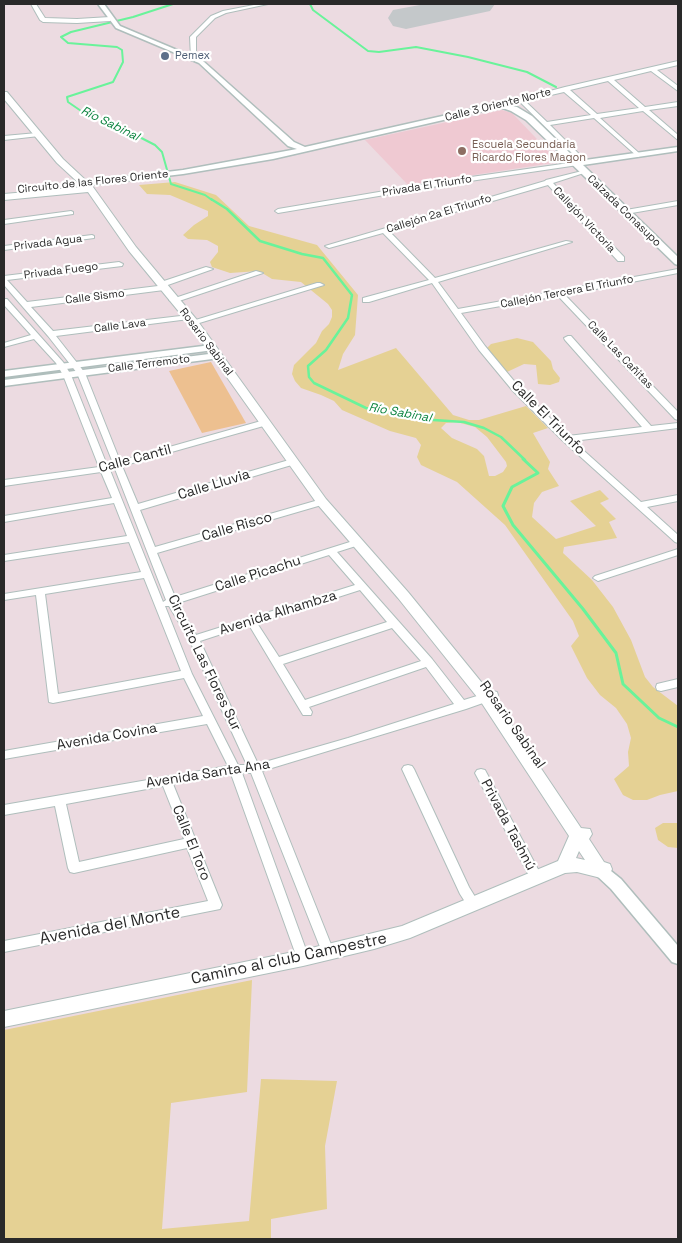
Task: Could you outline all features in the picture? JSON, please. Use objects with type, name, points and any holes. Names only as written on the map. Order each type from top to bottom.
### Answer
[{"type":"main road","name":"Rosario Sabinal","points":[[4,94],[60,162],[86,186],[105,208],[132,249],[191,320],[322,502],[489,696],[581,836],[605,869]]},
{"type":"main road","name":"Circuito de las Flores Oriente","points":[[4,191],[86,186]]},
{"type":"main road","points":[[4,198],[86,186]]},
{"type":"main road","points":[[564,866],[581,836]]},
{"type":"main road","name":"Camino al club Campestre","points":[[4,1019],[304,958],[404,933],[564,866],[577,865],[605,869]]},
{"type":"street","points":[[34,4],[43,20],[112,21],[192,57],[201,62],[290,144],[306,151]]},
{"type":"street","points":[[101,4],[112,21]]},
{"type":"street","points":[[192,57],[193,37],[213,17],[226,12],[265,4]]},
{"type":"street","name":"Calle 3 Oriente Norte","points":[[185,174],[249,164],[678,63]]},
{"type":"street","points":[[652,68],[678,89]]},
{"type":"street","points":[[609,79],[678,138]]},
{"type":"street","points":[[565,89],[638,155]]},
{"type":"street","points":[[521,100],[545,124],[581,166],[678,149]]},
{"type":"street","points":[[545,124],[678,104]]},
{"type":"street","name":"Calzada Conasupo","points":[[500,106],[514,109],[529,118],[581,166],[678,262]]},
{"type":"street","points":[[4,138],[37,135]]},
{"type":"street","name":"Callejón 2a El Triunfo","points":[[329,246],[548,181],[581,166]]},
{"type":"street","name":"Privada El Triunfo","points":[[278,211],[450,182],[581,166]]},
{"type":"street","name":"Circuito de las Flores Oriente","points":[[86,186],[185,174]]},
{"type":"street","name":"Callejón Victoria","points":[[548,181],[620,260]]},
{"type":"street","points":[[626,212],[678,203]]},
{"type":"street","points":[[4,222],[70,213]]},
{"type":"street","name":"Calle El Triunfo","points":[[384,230],[427,272],[482,348],[513,385],[566,439],[678,540]]},
{"type":"street","name":"Privada Agua","points":[[4,248],[92,237]]},
{"type":"street","points":[[366,300],[568,242]]},
{"type":"street","name":"Privada Fuego","points":[[4,279],[119,264]]},
{"type":"street","name":"Calle Sismo","points":[[25,305],[162,287],[209,269]]},
{"type":"street","name":"Callejón Tercera El Triunfo","points":[[456,312],[678,271]]},
{"type":"street","points":[[174,300],[259,273]]},
{"type":"street","name":"Circuito Las Flores Sur","points":[[4,279],[78,369],[136,508],[172,602],[194,639],[255,769],[328,952]]},
{"type":"street","name":"Calle Lava","points":[[51,334],[191,320],[320,285]]},
{"type":"street","name":"Calle Las Cañitas","points":[[560,294],[678,417]]},
{"type":"street","points":[[4,301],[65,371]]},
{"type":"street","points":[[4,345],[36,336]]},
{"type":"street","points":[[568,338],[648,428]]},
{"type":"street","name":"Calle Terremoto","points":[[65,371],[214,352]]},
{"type":"street","points":[[4,374],[65,371]]},
{"type":"street","points":[[4,383],[65,371]]},
{"type":"street","name":"Circuito Las Flores Sur","points":[[65,371],[187,674],[235,769],[304,958]]},
{"type":"street","name":"Calle Cantil","points":[[4,483],[103,469],[264,423]]},
{"type":"street","points":[[566,439],[678,425]]},
{"type":"street","name":"Calle Lluvia","points":[[136,508],[292,462]]},
{"type":"street","points":[[641,505],[678,498]]},
{"type":"street","points":[[4,519],[117,500]]},
{"type":"street","name":"Calle Risco","points":[[152,551],[322,502]]},
{"type":"street","points":[[4,558],[132,538]]},
{"type":"street","name":"Calle Picachu","points":[[159,605],[356,543]]},
{"type":"street","points":[[331,551],[428,662],[462,706]]},
{"type":"street","points":[[598,578],[678,552]]},
{"type":"street","points":[[4,597],[146,574]]},
{"type":"street","name":"Avenida Alhambza","points":[[194,639],[362,586]]},
{"type":"street","points":[[40,592],[53,699],[187,674]]},
{"type":"street","points":[[252,622],[305,708],[428,662]]},
{"type":"street","points":[[277,662],[395,623]]},
{"type":"street","points":[[661,687],[678,683]]},
{"type":"street","name":"Avenida Santa Ana","points":[[4,810],[166,780],[235,769],[255,769],[462,706],[489,696]]},
{"type":"street","name":"Avenida Covina","points":[[4,755],[210,719]]},
{"type":"street","points":[[408,769],[464,890],[473,904]]},
{"type":"street","name":"Privada Tashnú","points":[[481,774],[536,877]]},
{"type":"street","name":"Calle El Toro","points":[[166,780],[216,905]]},
{"type":"street","points":[[60,801],[74,868],[190,842]]},
{"type":"street","points":[[605,869],[678,957]]},
{"type":"street","name":"Avenida del Monte","points":[[4,947],[216,905]]},
{"type":"shaded area","name":"Escuela Secundaria Ricardo Flores Magon","points":[[502,110],[512,113],[559,162],[408,185],[365,140]]},
{"type":"shaded area","points":[[175,182],[216,195],[249,226],[317,245],[358,295],[355,335],[343,354],[338,370],[396,348],[453,415],[469,420],[479,420],[526,406],[548,428],[533,433],[550,462],[548,469],[559,486],[542,492],[534,503],[532,517],[556,539],[596,526],[570,501],[600,490],[609,499],[600,503],[616,519],[609,522],[617,538],[564,547],[563,553],[592,580],[613,607],[631,640],[645,677],[653,687],[678,706],[678,791],[647,800],[633,800],[623,795],[614,779],[629,766],[628,752],[631,738],[627,724],[616,708],[600,695],[587,678],[571,646],[579,636],[573,621],[505,525],[457,482],[421,465],[417,457],[421,445],[416,438],[390,431],[342,410],[334,401],[301,388],[295,381],[292,374],[294,365],[316,343],[332,317],[332,310],[328,304],[301,282],[272,279],[259,271],[230,273],[212,267],[210,262],[218,252],[218,246],[207,240],[188,239],[183,235],[208,216],[208,211],[170,195],[147,194],[139,185]],"holes":[[[457,422],[475,427],[487,437],[506,462],[507,466],[503,472],[495,476],[489,476],[484,456],[477,449],[452,438],[441,428],[446,423]]]},
{"type":"shaded area","points":[[517,338],[533,342],[551,361],[553,369],[560,378],[559,382],[550,385],[538,384],[536,365],[524,364],[507,372],[486,349],[491,344]]},
{"type":"shaded area","points":[[211,362],[246,423],[202,433],[169,371]]},
{"type":"shaded area","points":[[663,823],[678,823],[678,848],[668,847],[658,840],[655,828]]},
{"type":"shaded area","points":[[252,980],[247,1092],[171,1103],[162,1229],[249,1221],[261,1079],[337,1081],[325,1146],[327,1209],[271,1219],[271,1239],[4,1239],[4,1030]]},
{"type":"waterway","name":"Río Sabinal","points":[[173,4],[133,17],[71,32],[61,37],[68,43],[117,47],[122,50],[123,62],[113,82],[67,97],[68,102],[87,115],[114,124],[155,145],[162,152],[171,184],[205,195],[212,200]]},
{"type":"waterway","points":[[310,4],[313,10],[368,51],[379,52],[416,47],[468,57],[527,72],[556,87]]},
{"type":"waterway","name":"Río Sabinal","points":[[211,199],[227,209],[260,241],[302,254],[323,258],[352,295],[348,318],[326,350],[308,366],[309,377],[314,383],[366,408],[418,419],[464,422],[484,428],[501,437],[525,460]]},
{"type":"waterway","name":"Río Sabinal","points":[[523,459],[538,473],[512,487],[503,506],[513,525],[583,609],[616,653],[623,684],[659,718],[678,727]]},
{"type":"taxiway","points":[[443,4],[452,9]]},
{"type":"runway","points":[[406,18],[478,4]]},
{"type":"place","name":"Pemex","points":[[165,56]]},
{"type":"place","name":"Escuela Secundaria Ricardo Flores Magon","points":[[462,151]]}]
